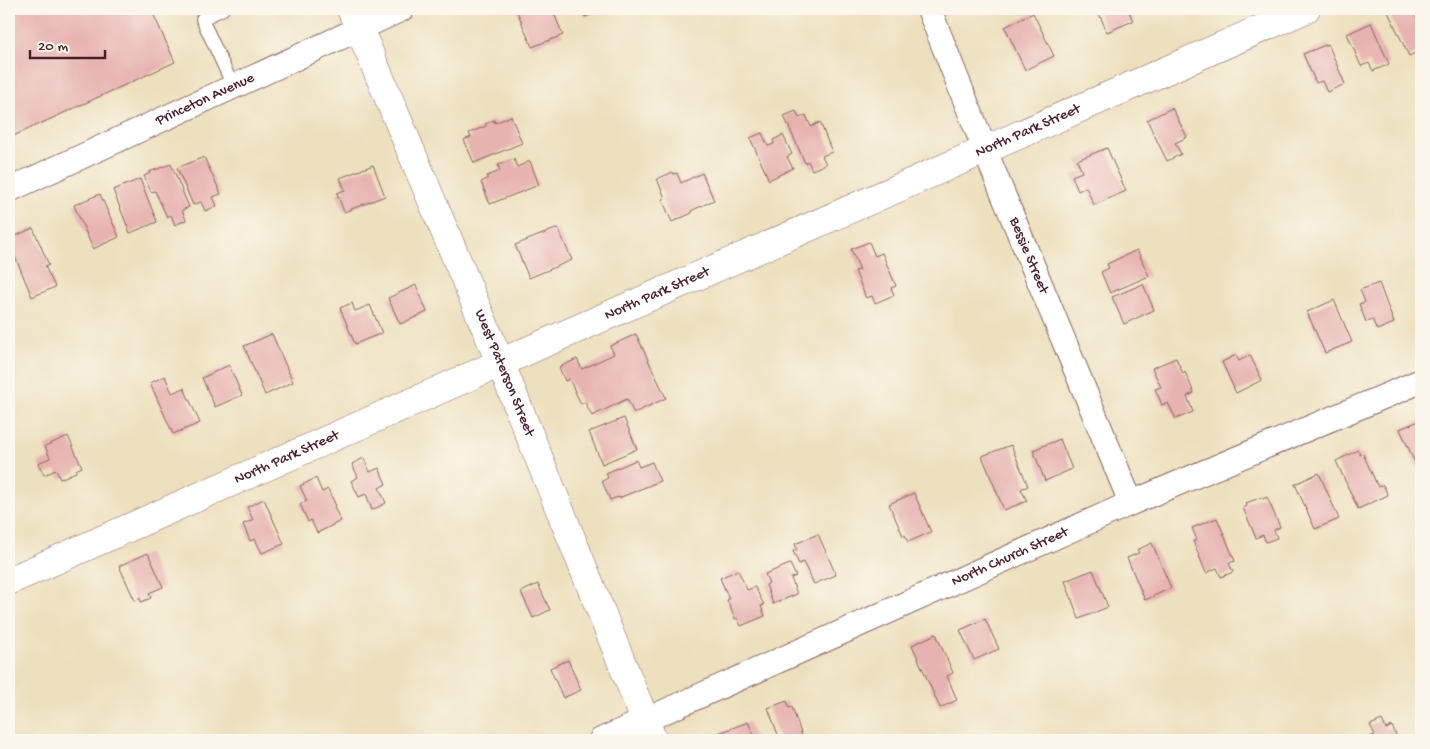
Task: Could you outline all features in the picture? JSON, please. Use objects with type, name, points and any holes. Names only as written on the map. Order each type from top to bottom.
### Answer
[{"type":"main road","name":"North Park Street","points":[[9,582],[500,362],[1306,9]]},
{"type":"main road","name":"West Paterson Street","points":[[355,18],[500,362],[649,730]]},
{"type":"street","name":"Princeton Avenue","points":[[9,190],[233,86],[355,18],[402,9]]},
{"type":"street","name":"Bessie Street","points":[[929,9],[984,149],[1131,503]]},
{"type":"street","name":"North Church Street","points":[[601,740],[649,730],[1131,503],[1421,381]]},
{"type":"lane","points":[[223,9],[200,14],[233,86]]},
{"type":"building","points":[[9,9],[151,9],[175,62],[9,138]]},
{"type":"building","points":[[516,9],[552,9],[563,35],[532,47]]},
{"type":"building","points":[[581,9],[604,9],[585,17]]},
{"type":"building","points":[[1097,9],[1128,9],[1133,21],[1107,32]]},
{"type":"building","points":[[1413,9],[1421,26],[1421,50],[1409,56],[1387,10]]},
{"type":"building","points":[[1033,13],[1054,56],[1025,70],[1005,27]]},
{"type":"building","points":[[1371,23],[1389,64],[1373,71],[1369,63],[1361,66],[1347,34]]},
{"type":"building","points":[[1328,44],[1345,84],[1327,92],[1322,81],[1316,83],[1303,54]]},
{"type":"building","points":[[1172,108],[1187,137],[1175,143],[1181,154],[1167,161],[1147,120]]},
{"type":"building","points":[[796,111],[799,118],[806,115],[811,127],[820,122],[832,152],[822,156],[826,164],[812,170],[808,161],[805,163],[784,116]]},
{"type":"building","points":[[511,116],[522,143],[474,163],[464,140],[471,137],[469,133],[486,126],[485,124],[494,120],[495,123]]},
{"type":"building","points":[[762,133],[768,146],[774,144],[773,140],[783,135],[792,154],[787,157],[793,168],[769,180],[750,138]]},
{"type":"building","points":[[1107,148],[1126,191],[1094,205],[1086,187],[1078,191],[1072,176],[1082,172],[1077,160]]},
{"type":"building","points":[[204,157],[221,194],[213,197],[217,206],[205,211],[201,202],[193,205],[177,168]]},
{"type":"building","points":[[514,159],[517,167],[530,161],[539,185],[490,204],[481,182],[487,179],[487,176],[500,171],[498,165]]},
{"type":"building","points":[[171,164],[189,207],[182,210],[186,220],[175,225],[171,215],[167,217],[155,191],[151,192],[144,176],[149,172]]},
{"type":"building","points":[[373,165],[385,196],[344,212],[337,193],[345,190],[340,178]]},
{"type":"building","points":[[673,172],[674,174],[677,173],[681,183],[702,173],[714,200],[672,222],[662,199],[665,198],[657,179]]},
{"type":"building","points":[[140,179],[157,222],[130,233],[113,190]]},
{"type":"building","points":[[100,194],[119,237],[93,249],[74,205]]},
{"type":"building","points":[[33,228],[49,265],[45,266],[55,287],[32,297],[9,239]]},
{"type":"building","points":[[558,228],[572,260],[529,278],[515,245]]},
{"type":"building","points":[[869,242],[875,256],[882,253],[896,286],[891,288],[894,295],[875,303],[872,296],[866,298],[855,271],[860,270],[851,249]]},
{"type":"building","points":[[1137,250],[1149,276],[1110,293],[1101,272],[1109,268],[1107,264]]},
{"type":"building","points":[[1379,283],[1394,323],[1377,330],[1372,319],[1366,322],[1359,304],[1365,302],[1360,290]]},
{"type":"building","points":[[1143,284],[1154,310],[1124,324],[1112,297]]},
{"type":"building","points":[[416,285],[427,312],[400,324],[388,298]]},
{"type":"building","points":[[1334,300],[1352,342],[1325,353],[1307,312]]},
{"type":"building","points":[[352,303],[355,311],[370,305],[382,333],[355,344],[340,308]]},
{"type":"building","points":[[272,334],[293,382],[265,395],[244,346]]},
{"type":"building","points":[[636,334],[666,398],[634,413],[627,399],[592,416],[585,402],[581,404],[569,379],[565,381],[559,367],[577,359],[582,369],[614,354],[610,346]]},
{"type":"building","points":[[1236,355],[1239,361],[1250,355],[1262,380],[1236,393],[1222,362]]},
{"type":"building","points":[[1176,358],[1183,374],[1185,372],[1194,393],[1187,396],[1193,412],[1176,419],[1168,403],[1162,405],[1155,389],[1161,387],[1152,368]]},
{"type":"building","points":[[229,365],[242,395],[215,407],[202,378]]},
{"type":"building","points":[[165,376],[172,393],[184,388],[200,423],[173,434],[150,383]]},
{"type":"building","points":[[624,418],[637,449],[602,464],[589,432]]},
{"type":"building","points":[[1421,420],[1421,476],[1400,429]]},
{"type":"building","points":[[68,436],[82,467],[76,470],[76,472],[60,479],[56,470],[44,475],[38,463],[50,458],[45,446]]},
{"type":"building","points":[[1060,439],[1072,469],[1045,481],[1033,450]]},
{"type":"building","points":[[1011,445],[1028,486],[1021,489],[1027,501],[1004,510],[982,456]]},
{"type":"building","points":[[1358,450],[1360,455],[1363,454],[1378,487],[1383,485],[1388,495],[1358,509],[1336,461]]},
{"type":"building","points":[[364,458],[370,472],[379,468],[386,484],[379,488],[386,503],[372,510],[366,494],[359,497],[351,481],[358,477],[352,464]]},
{"type":"building","points":[[636,460],[639,467],[652,462],[660,481],[610,500],[602,481],[608,478],[606,473]]},
{"type":"building","points":[[1319,473],[1339,519],[1315,529],[1295,484]]},
{"type":"building","points":[[316,478],[322,492],[328,489],[341,521],[317,533],[311,520],[308,522],[300,504],[307,501],[300,486]]},
{"type":"building","points":[[914,493],[931,532],[908,542],[905,535],[903,536],[889,504]]},
{"type":"building","points":[[1262,497],[1263,499],[1267,497],[1280,527],[1274,530],[1277,538],[1266,542],[1263,535],[1256,538],[1243,508],[1247,506],[1246,503]]},
{"type":"building","points":[[264,499],[284,544],[262,553],[255,539],[250,541],[243,524],[253,520],[247,507]]},
{"type":"building","points":[[1217,518],[1235,561],[1229,563],[1233,572],[1221,577],[1217,568],[1206,573],[1193,541],[1197,540],[1192,528]]},
{"type":"building","points":[[818,534],[836,575],[814,584],[803,562],[799,564],[793,551],[797,549],[795,544]]},
{"type":"building","points":[[1152,543],[1171,588],[1145,600],[1127,558],[1139,553],[1137,550]]},
{"type":"building","points":[[148,553],[163,587],[149,593],[151,598],[141,602],[140,598],[135,601],[119,566]]},
{"type":"building","points":[[790,564],[796,576],[791,578],[797,594],[773,604],[766,585],[769,583],[765,574]]},
{"type":"building","points":[[738,570],[747,590],[755,587],[764,605],[761,606],[765,616],[741,626],[737,618],[735,619],[720,578]]},
{"type":"building","points":[[1093,570],[1108,607],[1079,619],[1065,581]]},
{"type":"building","points":[[538,584],[550,610],[533,618],[521,592]]},
{"type":"building","points":[[985,619],[999,649],[974,660],[960,630]]},
{"type":"building","points":[[936,634],[953,673],[947,676],[957,700],[940,708],[912,645]]},
{"type":"building","points":[[568,660],[581,690],[563,698],[550,668]]},
{"type":"building","points":[[787,701],[789,708],[792,707],[802,736],[790,740],[780,740],[768,708]]},
{"type":"building","points":[[1382,720],[1386,729],[1392,726],[1397,738],[1371,740],[1369,737],[1375,735],[1370,725]]},
{"type":"building","points":[[748,722],[756,740],[722,740],[719,733]]}]
